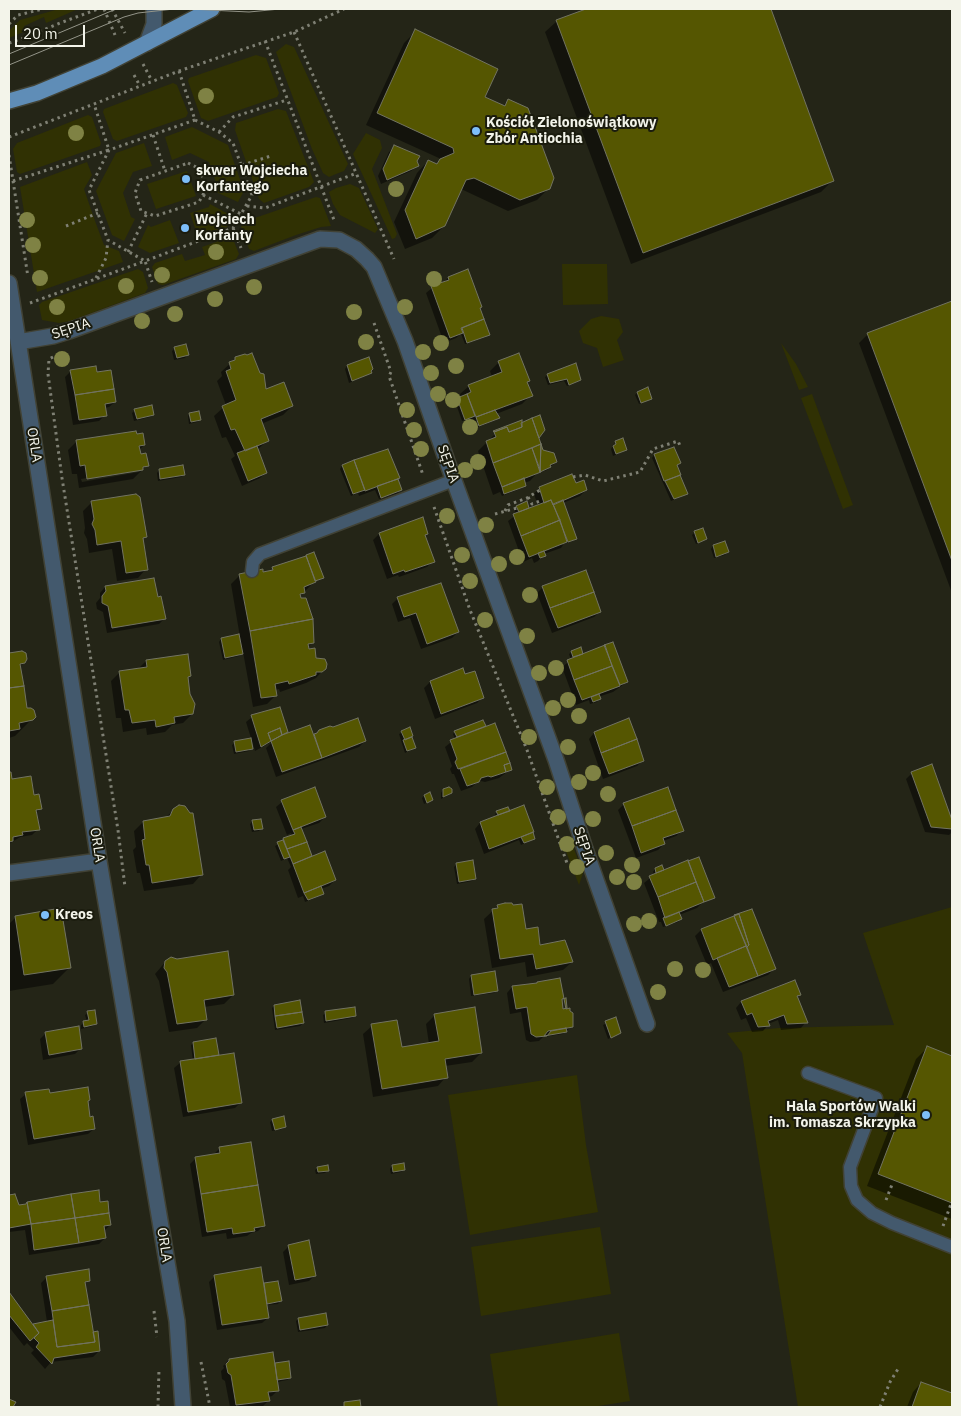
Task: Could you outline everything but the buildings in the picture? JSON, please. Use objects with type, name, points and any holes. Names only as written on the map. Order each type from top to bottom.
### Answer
[{"type":"main road","points":[[9,101],[37,93],[102,66],[212,9]]},
{"type":"street","points":[[146,43],[154,24],[154,9]]},
{"type":"street","name":"SĘPIA","points":[[18,342],[53,336],[69,331],[320,239],[339,240],[356,249],[374,267],[405,341],[556,760],[585,849],[648,1024]]},
{"type":"street","name":"ORLA","points":[[9,283],[99,861],[177,1322],[183,1407]]},
{"type":"street","points":[[9,873],[99,861]]},
{"type":"lane","points":[[252,571],[253,562],[260,554],[454,480]]},
{"type":"lane","points":[[808,1072],[876,1098],[850,1167],[851,1186],[857,1200],[872,1214],[952,1247]]},
{"type":"path","points":[[9,24],[18,16],[43,9]]},
{"type":"path","points":[[9,43],[98,9]]},
{"type":"path","points":[[104,9],[115,35]]},
{"type":"path","points":[[112,9],[124,32]]},
{"type":"path","points":[[9,137],[179,71],[294,32],[344,9]]},
{"type":"path","points":[[294,32],[394,259]]},
{"type":"path","points":[[265,42],[336,225],[339,240]]},
{"type":"path","points":[[27,303],[233,228],[252,195],[242,165],[233,143],[219,132],[195,120],[179,71]]},
{"type":"path","points":[[134,75],[140,86]]},
{"type":"path","points":[[219,132],[233,117],[287,100]]},
{"type":"path","points":[[94,104],[109,150],[90,190],[108,240],[106,258],[96,278]]},
{"type":"path","points":[[13,181],[195,120]]},
{"type":"path","points":[[153,135],[165,171]]},
{"type":"path","points":[[9,155],[29,284]]},
{"type":"path","points":[[242,165],[271,156]]},
{"type":"path","points":[[188,164],[200,170],[206,188],[199,202],[155,216],[141,211],[135,193],[140,180],[165,171],[188,164]]},
{"type":"path","points":[[247,206],[265,208],[357,173]]},
{"type":"path","points":[[203,195],[241,214]]},
{"type":"path","points":[[66,226],[98,213]]},
{"type":"path","points":[[128,252],[147,213]]},
{"type":"path","points":[[108,240],[145,261],[157,299]]},
{"type":"path","points":[[31,293],[32,302]]},
{"type":"path","points":[[372,315],[391,372],[389,376],[392,386],[470,610],[527,750],[571,873]]},
{"type":"path","points":[[57,356],[49,359],[48,374],[62,478],[115,812]]},
{"type":"path","points":[[573,476],[585,475],[603,481],[640,472],[653,449],[678,441],[681,448]]},
{"type":"path","points":[[505,510],[508,506],[540,490]]},
{"type":"path","points":[[528,497],[532,504],[540,501],[542,503]]},
{"type":"path","points":[[495,514],[517,508]]},
{"type":"path","points":[[880,1407],[890,1382],[898,1370]]},
{"type":"shaded area","points":[[59,9],[78,9],[46,23],[44,17],[24,26],[26,31],[9,38],[9,31],[20,20]]},
{"type":"shaded area","points":[[286,44],[294,47],[348,164],[344,171],[329,177],[323,173],[312,149],[276,52]]},
{"type":"shaded area","points":[[256,55],[266,58],[279,93],[277,97],[208,121],[201,118],[188,81],[189,78]]},
{"type":"shaded area","points":[[173,83],[177,85],[188,113],[186,117],[117,141],[113,139],[103,112],[104,109]]},
{"type":"shaded area","points":[[278,109],[286,111],[314,182],[309,187],[264,203],[259,199],[235,130],[236,123]]},
{"type":"shaded area","points":[[88,115],[92,117],[101,143],[100,146],[20,174],[17,172],[13,149],[17,143]]},
{"type":"shaded area","points":[[192,127],[228,145],[244,191],[238,202],[216,192],[218,188],[209,162],[190,153],[172,160],[165,137]]},
{"type":"shaded area","points":[[366,133],[380,140],[382,148],[372,169],[397,234],[392,239],[353,154]]},
{"type":"shaded area","points":[[144,143],[152,166],[133,172],[123,193],[131,217],[135,219],[124,241],[112,235],[96,191],[116,153]]},
{"type":"shaded area","points":[[87,162],[92,175],[84,189],[95,221],[104,245],[119,251],[123,262],[37,292],[20,187]]},
{"type":"shaded area","points":[[187,171],[196,196],[156,209],[147,184]]},
{"type":"shaded area","points":[[350,184],[359,188],[378,229],[375,233],[340,215],[333,204],[329,192]]},
{"type":"shaded area","points":[[316,197],[320,198],[331,226],[321,227],[296,235],[254,251],[249,249],[241,227],[243,222]]},
{"type":"shaded area","points":[[210,204],[232,216],[227,227],[198,237],[190,213],[209,207]]},
{"type":"shaded area","points":[[170,220],[179,243],[150,253],[138,247],[148,225],[151,227]]},
{"type":"shaded area","points":[[230,237],[233,239],[239,254],[236,259],[163,285],[158,284],[152,267],[155,263],[182,254],[185,261],[205,255],[202,247]]},
{"type":"shaded area","points":[[562,264],[607,264],[608,304],[563,305]]},
{"type":"shaded area","points":[[138,269],[143,272],[148,288],[145,293],[70,321],[59,323],[42,320],[39,305],[42,302]]},
{"type":"shaded area","points":[[601,316],[619,319],[623,332],[617,340],[624,360],[603,367],[597,348],[583,343],[579,331],[591,319]]},
{"type":"shaded area","points":[[781,343],[796,364],[808,387],[799,390]]},
{"type":"shaded area","points":[[812,394],[853,505],[843,509],[801,398]]},
{"type":"shaded area","points":[[562,841],[571,841],[583,873],[579,885]]},
{"type":"shaded area","points":[[952,907],[952,1407],[798,1407],[742,1053],[727,1033],[779,1028],[894,1025],[863,933]]},
{"type":"shaded area","points":[[577,1075],[586,1145],[598,1212],[470,1235],[448,1095]]},
{"type":"shaded area","points":[[600,1227],[611,1294],[481,1316],[471,1247]]},
{"type":"shaded area","points":[[619,1333],[630,1401],[592,1407],[498,1407],[490,1354]]},
{"type":"tram line","points":[[9,54],[116,9]]},
{"type":"tram line","points":[[9,65],[124,17],[138,13],[174,9]]},
{"type":"tram line","points":[[189,9],[249,12],[280,9]]},
{"type":"place","name":"Kościół Zielonoświątkowy Zbór Antiochia","points":[[476,131]]},
{"type":"place","name":"skwer Wojciecha Korfantego","points":[[186,179]]},
{"type":"place","name":"Wojciech Korfanty","points":[[185,228]]},
{"type":"place","name":"Kreos","points":[[45,915]]},
{"type":"place","name":"Hala Sportów Walki im. Tomasza Skrzypka","points":[[926,1115]]}]
